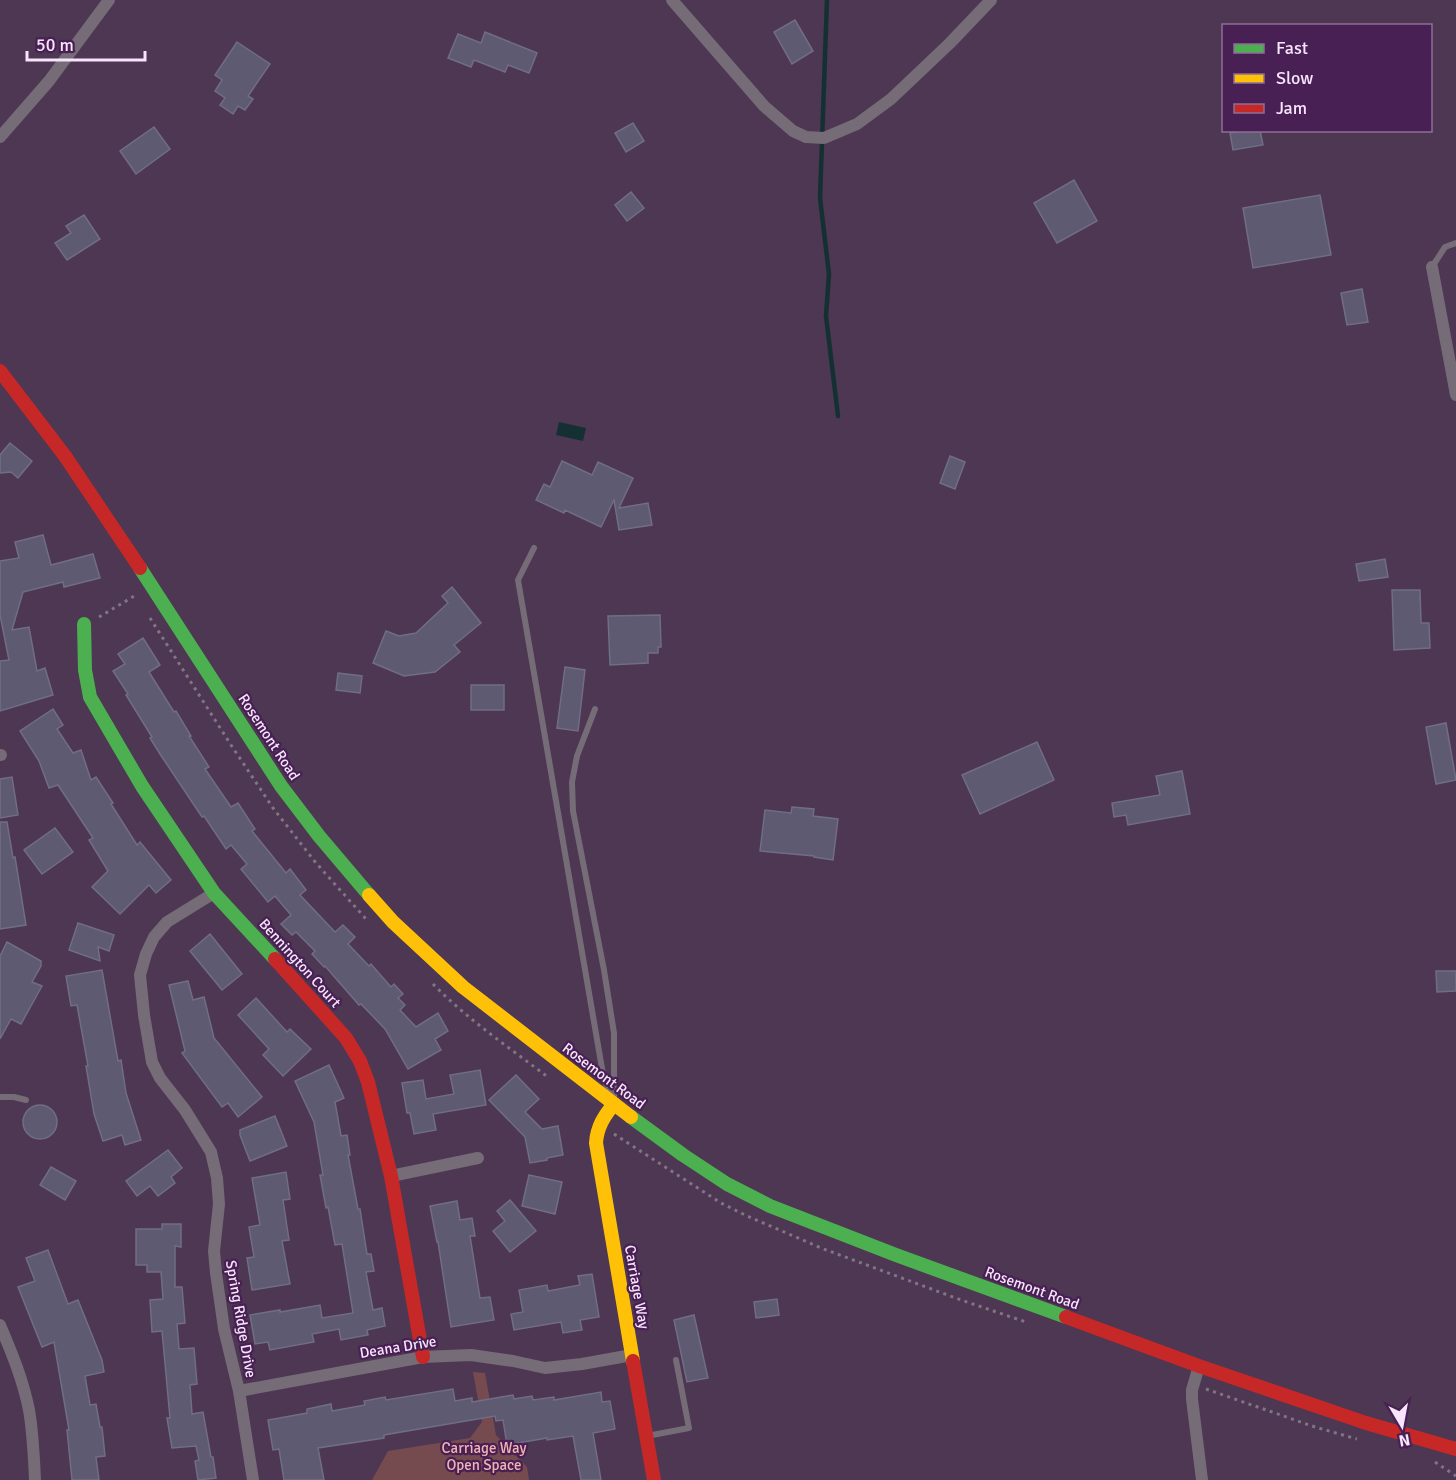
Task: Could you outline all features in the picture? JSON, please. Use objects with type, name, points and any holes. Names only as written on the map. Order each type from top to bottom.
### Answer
[{"type":"main road","name":"Rosemont Road","points":[[0,371],[81,479],[281,786],[334,855],[393,922],[443,970],[614,1104],[712,1175],[782,1212],[1199,1366],[1356,1419],[1456,1449]]},
{"type":"main road","name":"Bennington Court","points":[[84,624],[83,662],[90,697],[142,786],[214,893],[346,1038],[360,1061],[368,1082],[391,1176],[423,1356]]},
{"type":"main road","name":"Carriage Way","points":[[614,1104],[601,1120],[597,1129],[596,1143],[654,1480]]},
{"type":"street","points":[[0,137],[49,81],[109,0]]},
{"type":"street","points":[[672,0],[764,106],[793,131],[806,137],[824,138],[857,124],[891,99],[950,44],[991,0]]},
{"type":"street","points":[[1432,267],[1456,394]]},
{"type":"street","name":"Spring Ridge Drive","points":[[214,893],[167,922],[154,937],[140,975],[152,1062],[160,1078],[185,1110],[211,1152],[217,1178],[219,1204],[214,1251],[224,1329],[239,1391],[253,1480]]},
{"type":"street","points":[[391,1176],[478,1158]]},
{"type":"street","points":[[0,1325],[5,1350],[19,1372],[29,1413],[35,1480]]},
{"type":"street","name":"Deana Drive","points":[[239,1391],[423,1356],[471,1355],[545,1368],[632,1355]]},
{"type":"street","points":[[1199,1366],[1192,1390],[1192,1399],[1202,1480]]},
{"type":"lane","points":[[1432,267],[1445,247],[1456,243]]},
{"type":"lane","points":[[534,548],[518,580],[604,1080],[614,1104]]},
{"type":"lane","points":[[595,709],[577,756],[572,782],[573,811],[614,1033],[614,1104]]},
{"type":"lane","points":[[0,1097],[26,1100]]},
{"type":"lane","points":[[647,1437],[689,1428],[676,1360]]},
{"type":"path","points":[[109,611],[136,595]]},
{"type":"green space","name":"Carriage Way Open Space","points":[[473,1372],[485,1373],[496,1435],[527,1467],[529,1480],[372,1480],[388,1451],[470,1438],[482,1422]]},
{"type":"shaded area","points":[[559,422],[586,428],[583,441],[556,435]]},
{"type":"building","points":[[795,20],[813,51],[792,64],[774,32]]},
{"type":"building","points":[[485,32],[537,53],[529,73],[508,65],[505,72],[474,60],[471,67],[448,58],[458,34],[481,43]]},
{"type":"building","points":[[237,42],[270,64],[248,96],[253,99],[245,110],[238,106],[233,114],[220,105],[225,98],[215,91],[222,80],[215,75]]},
{"type":"building","points":[[633,123],[644,141],[626,152],[615,133]]},
{"type":"building","points":[[154,127],[170,149],[136,174],[120,151]]},
{"type":"building","points":[[1260,132],[1263,145],[1233,150],[1230,133]]},
{"type":"building","points":[[1074,180],[1097,221],[1057,243],[1034,203]]},
{"type":"building","points":[[631,192],[644,208],[627,221],[615,205]]},
{"type":"building","points":[[1320,195],[1331,255],[1253,268],[1243,208]]},
{"type":"building","points":[[84,215],[100,239],[67,260],[55,243],[71,233],[66,226]]},
{"type":"building","points":[[1362,289],[1368,322],[1347,325],[1341,293]]},
{"type":"building","points":[[10,443],[32,461],[18,478],[11,472],[0,473],[0,455]]},
{"type":"building","points":[[950,456],[965,462],[955,489],[940,483]]},
{"type":"building","points":[[562,461],[592,475],[598,462],[633,478],[619,508],[648,503],[652,525],[619,530],[614,500],[601,527],[565,510],[564,513],[536,500],[544,484],[550,487]]},
{"type":"building","points":[[43,535],[51,565],[93,554],[100,578],[64,587],[63,582],[23,592],[12,630],[29,627],[37,671],[45,668],[53,695],[0,711],[0,661],[9,660],[0,615],[0,561],[19,558],[15,542]]},
{"type":"building","points":[[1385,559],[1388,577],[1359,581],[1356,564]]},
{"type":"building","points":[[452,587],[481,623],[454,645],[460,652],[435,672],[404,676],[373,663],[386,631],[399,636],[416,633],[448,603],[442,596]]},
{"type":"building","points":[[1392,590],[1420,590],[1421,623],[1429,623],[1430,648],[1394,650]]},
{"type":"building","points":[[660,615],[661,647],[658,647],[658,653],[648,653],[648,663],[610,665],[608,616]]},
{"type":"building","points":[[143,638],[160,665],[149,672],[174,712],[176,711],[209,767],[205,769],[231,807],[238,803],[255,829],[252,831],[286,873],[290,869],[306,890],[300,895],[335,932],[343,925],[355,937],[348,944],[369,966],[371,964],[391,987],[394,984],[403,994],[398,998],[405,1005],[400,1010],[416,1027],[438,1013],[448,1031],[435,1039],[441,1050],[408,1069],[385,1029],[361,1004],[359,1005],[312,954],[315,951],[296,932],[292,935],[281,924],[291,915],[275,896],[268,902],[241,869],[247,864],[231,845],[226,849],[204,816],[202,817],[150,738],[152,737],[113,671],[125,664],[118,654]]},
{"type":"building","points":[[565,667],[585,670],[578,731],[557,728]]},
{"type":"building","points":[[338,673],[362,676],[360,693],[336,690]]},
{"type":"building","points":[[471,685],[504,685],[504,710],[471,710]]},
{"type":"building","points":[[53,709],[63,725],[57,729],[73,753],[81,750],[91,780],[96,777],[137,845],[140,842],[171,880],[156,893],[149,885],[120,914],[92,887],[108,871],[89,840],[93,838],[58,785],[49,788],[39,761],[20,731]]},
{"type":"building","points":[[1446,723],[1456,780],[1436,784],[1426,727]]},
{"type":"building","points":[[1037,742],[1054,780],[980,814],[962,775]]},
{"type":"building","points":[[1182,771],[1190,814],[1128,825],[1126,815],[1114,817],[1112,803],[1160,795],[1156,776]]},
{"type":"building","points":[[12,777],[18,815],[0,818],[0,779]]},
{"type":"building","points":[[792,807],[814,809],[813,816],[838,819],[833,860],[760,851],[765,810],[791,813]]},
{"type":"building","points":[[0,822],[7,822],[26,925],[0,929]]},
{"type":"building","points":[[55,828],[73,852],[42,874],[24,850]]},
{"type":"building","points":[[78,923],[114,935],[109,951],[98,947],[100,961],[69,950]]},
{"type":"building","points":[[210,934],[242,974],[222,990],[190,951]]},
{"type":"building","points":[[7,942],[41,961],[41,966],[32,982],[42,986],[21,1024],[11,1019],[0,1039],[0,956]]},
{"type":"building","points":[[102,970],[118,1061],[121,1060],[126,1093],[141,1140],[125,1145],[122,1135],[103,1141],[94,1114],[77,1005],[71,1006],[66,976]]},
{"type":"building","points":[[1436,971],[1456,971],[1456,991],[1437,992]]},
{"type":"building","points":[[188,981],[193,1000],[204,997],[214,1038],[262,1097],[238,1117],[228,1103],[222,1107],[182,1053],[185,1051],[169,985]]},
{"type":"building","points":[[256,998],[287,1032],[290,1029],[311,1049],[283,1076],[263,1055],[269,1049],[238,1015]]},
{"type":"building","points":[[329,1065],[344,1098],[335,1102],[341,1136],[347,1135],[350,1155],[348,1155],[367,1254],[371,1254],[374,1271],[366,1272],[373,1310],[382,1308],[385,1326],[367,1330],[368,1335],[341,1340],[339,1329],[312,1334],[314,1342],[270,1350],[268,1342],[255,1344],[250,1315],[320,1305],[322,1318],[353,1313],[342,1244],[335,1245],[328,1207],[326,1208],[314,1122],[295,1081]]},
{"type":"building","points":[[480,1070],[486,1105],[433,1114],[436,1130],[414,1134],[410,1113],[407,1113],[402,1083],[423,1080],[426,1099],[454,1094],[450,1075]]},
{"type":"building","points":[[516,1075],[539,1099],[525,1112],[542,1129],[558,1126],[563,1155],[530,1163],[525,1137],[489,1100]]},
{"type":"building","points":[[40,1105],[52,1110],[57,1122],[52,1134],[40,1139],[28,1134],[23,1122],[28,1110]]},
{"type":"building","points":[[275,1116],[287,1146],[250,1161],[240,1130]]},
{"type":"building","points":[[168,1150],[182,1168],[171,1177],[175,1183],[158,1196],[150,1186],[137,1196],[126,1181]]},
{"type":"building","points":[[51,1167],[76,1181],[65,1200],[40,1185]]},
{"type":"building","points":[[286,1172],[290,1199],[283,1200],[289,1240],[282,1241],[290,1284],[252,1290],[247,1258],[254,1257],[249,1227],[260,1225],[252,1178]]},
{"type":"building","points":[[529,1175],[562,1182],[555,1214],[522,1206]]},
{"type":"building","points":[[510,1200],[536,1231],[510,1252],[493,1231],[505,1221],[497,1211]]},
{"type":"building","points":[[457,1201],[460,1220],[472,1218],[475,1236],[470,1236],[480,1298],[490,1297],[494,1320],[451,1327],[430,1206]]},
{"type":"building","points":[[162,1224],[181,1224],[181,1247],[175,1246],[175,1287],[182,1287],[185,1323],[177,1324],[179,1349],[194,1348],[197,1384],[190,1385],[192,1414],[203,1412],[216,1478],[198,1480],[195,1461],[199,1460],[196,1446],[172,1448],[167,1418],[170,1418],[162,1331],[152,1332],[150,1300],[163,1299],[161,1272],[147,1272],[147,1265],[136,1265],[136,1229],[162,1229]]},
{"type":"building","points":[[48,1250],[68,1304],[78,1300],[102,1360],[104,1372],[85,1376],[90,1405],[96,1404],[100,1427],[102,1427],[105,1456],[96,1457],[99,1480],[72,1480],[67,1430],[69,1430],[54,1342],[42,1347],[18,1287],[35,1281],[26,1258]]},
{"type":"building","points":[[592,1274],[599,1317],[580,1320],[582,1330],[563,1333],[561,1322],[514,1330],[511,1314],[523,1312],[519,1290],[547,1285],[548,1291],[580,1285],[578,1276]]},
{"type":"building","points":[[777,1299],[779,1315],[756,1318],[754,1302]]},
{"type":"building","points":[[694,1315],[708,1378],[687,1382],[674,1320]]},
{"type":"building","points":[[453,1389],[455,1401],[472,1398],[472,1402],[513,1395],[514,1399],[532,1396],[533,1400],[554,1397],[554,1400],[601,1392],[602,1402],[610,1401],[615,1429],[593,1433],[601,1480],[581,1480],[573,1436],[507,1445],[503,1420],[496,1421],[495,1416],[384,1435],[384,1438],[318,1448],[324,1480],[284,1480],[279,1449],[273,1450],[268,1420],[307,1413],[307,1409],[331,1404],[332,1411],[365,1405],[364,1401],[385,1397],[386,1400]]},
{"type":"waterway","points":[[827,0],[820,198],[829,274],[826,316],[838,416]]},
{"type":"traffic: fast","points":[[140,568],[281,786],[319,836],[369,895]]},
{"type":"traffic: fast","points":[[84,624],[85,670],[90,697],[142,786],[214,893],[275,959]]},
{"type":"traffic: fast","points":[[631,1117],[727,1184],[770,1206],[1066,1317]]},
{"type":"traffic: slow","points":[[369,895],[393,922],[463,987],[631,1117]]},
{"type":"traffic: slow","points":[[614,1104],[602,1122],[596,1143],[633,1361]]},
{"type":"traffic: jam","points":[[0,371],[65,456],[140,568]]},
{"type":"traffic: jam","points":[[275,959],[346,1038],[360,1061],[368,1082],[391,1176],[423,1357]]},
{"type":"traffic: jam","points":[[1066,1317],[1199,1366],[1366,1423],[1456,1449]]},
{"type":"traffic: jam","points":[[633,1361],[654,1480]]}]
